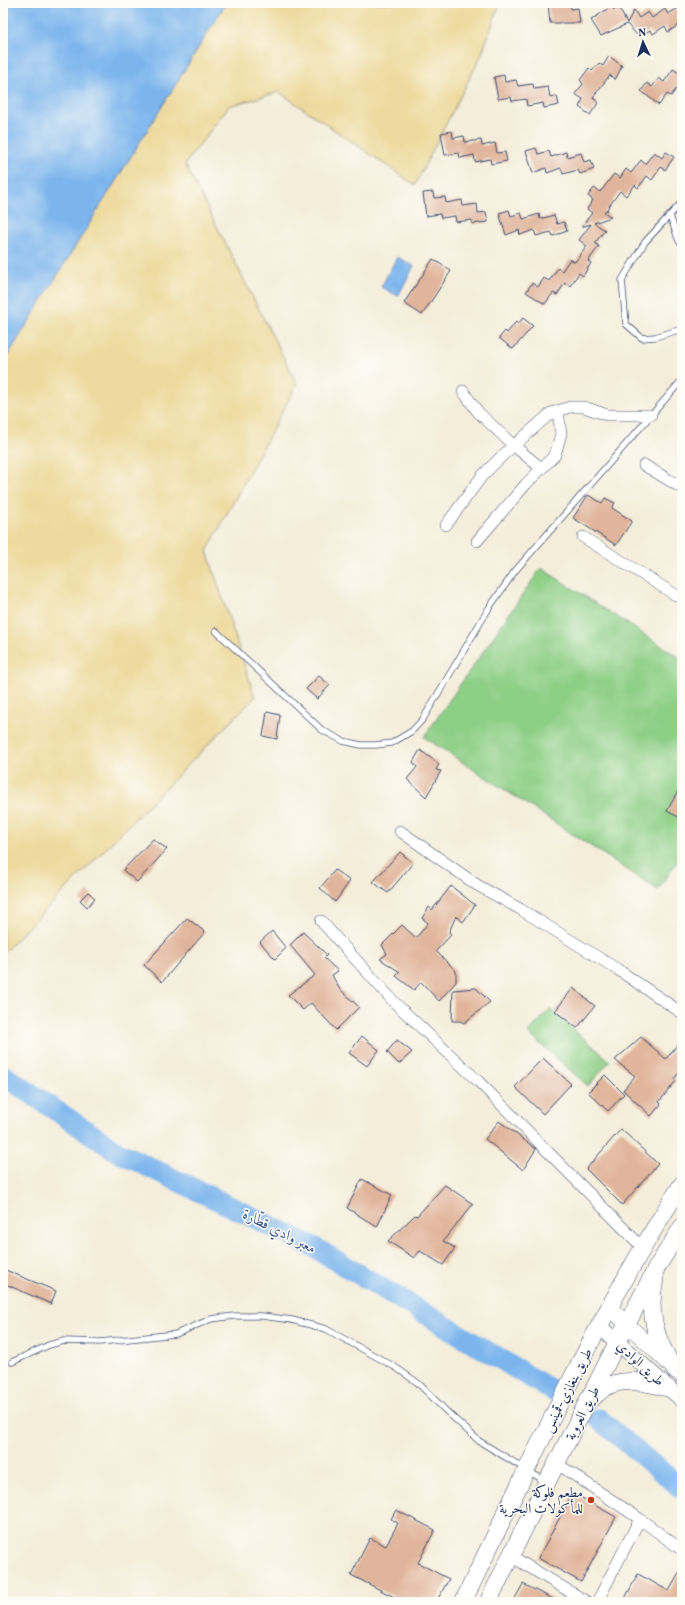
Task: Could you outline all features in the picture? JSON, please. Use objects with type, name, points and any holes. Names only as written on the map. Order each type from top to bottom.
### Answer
[{"type":"main road","name":"طريق بنغازي-قمينس","points":[[463,1602],[599,1326],[643,1248],[682,1184]]},
{"type":"main road","name":"طريق العروبة","points":[[488,1602],[556,1463],[627,1324],[657,1267],[682,1227]]},
{"type":"main road","points":[[657,1267],[653,1289],[652,1310],[656,1332],[663,1352],[678,1373]]},
{"type":"main road","name":"طريق الوادي","points":[[609,1308],[678,1373]]},
{"type":"main road","name":"طريق الوادي","points":[[599,1326],[682,1400]]},
{"type":"main road","points":[[587,1403],[604,1389],[613,1384],[646,1382],[668,1388]]},
{"type":"street","points":[[463,391],[478,412],[513,445],[541,468]]},
{"type":"street","points":[[446,525],[482,476],[513,445],[547,416],[570,407],[584,407],[607,414],[651,415]]},
{"type":"street","points":[[477,541],[526,484],[555,455],[561,434],[558,411]]},
{"type":"street","points":[[644,465],[682,488]]},
{"type":"street","points":[[583,538],[682,599]]},
{"type":"street","points":[[400,831],[476,885],[520,909],[617,969],[682,1013]]},
{"type":"street","points":[[321,921],[394,1002],[479,1082],[643,1248]]},
{"type":"street","points":[[556,1463],[640,1519],[682,1550]]},
{"type":"street","points":[[597,1602],[640,1519]]},
{"type":"street","points":[[511,1556],[587,1602]]},
{"type":"lane","points":[[682,202],[646,242],[622,280],[626,324],[642,338],[656,337],[682,328]]},
{"type":"lane","points":[[670,216],[679,241],[682,243]]},
{"type":"lane","points":[[216,632],[322,730],[343,741],[360,745],[392,743],[412,731],[423,719],[489,608],[515,571],[682,380]]},
{"type":"lane","points":[[12,1362],[49,1345],[64,1341],[100,1342],[176,1334],[211,1319],[234,1316],[262,1316],[292,1320],[326,1329],[395,1367],[418,1383],[479,1441],[547,1482]]},
{"type":"green space","points":[[541,568],[682,659],[682,855],[658,890],[424,737]]},
{"type":"green space","points":[[550,1009],[610,1061],[588,1086],[528,1033]]},
{"type":"sand","points":[[226,3],[500,3],[481,56],[415,185],[279,92],[229,106],[185,164],[297,384],[207,551],[255,697],[3,953],[3,363]]},
{"type":"water","points":[[3,3],[226,3],[3,363]]},
{"type":"water","points":[[397,257],[414,266],[398,296],[381,287]]},
{"type":"building","points":[[548,3],[557,3],[557,5],[570,4],[571,9],[578,8],[580,23],[550,23]]},
{"type":"building","points":[[612,6],[614,10],[619,8],[627,23],[634,10],[639,18],[648,12],[652,18],[665,9],[668,14],[682,6],[682,23],[668,32],[665,26],[653,34],[650,30],[639,37],[627,24],[601,36],[591,20]]},
{"type":"building","points":[[609,56],[622,66],[615,80],[610,75],[593,97],[598,103],[590,115],[579,107],[583,99],[575,94],[583,84],[580,80],[589,68],[592,71],[599,63],[603,66]]},
{"type":"building","points":[[673,69],[682,75],[682,81],[671,96],[667,94],[659,105],[641,91],[647,83],[652,87],[659,78],[664,82]]},
{"type":"building","points":[[504,75],[505,82],[516,80],[518,86],[533,84],[534,89],[548,87],[550,97],[557,96],[559,105],[544,108],[543,103],[527,106],[526,99],[512,101],[511,97],[498,99],[494,77]]},
{"type":"building","points":[[452,131],[453,138],[464,136],[465,142],[481,140],[482,146],[495,143],[497,153],[505,152],[507,161],[491,164],[490,159],[475,162],[474,155],[460,158],[459,153],[445,155],[441,133]]},
{"type":"building","points":[[536,148],[538,154],[549,151],[551,157],[566,152],[567,157],[581,153],[584,162],[591,160],[594,169],[580,174],[578,170],[563,174],[561,168],[547,173],[546,168],[533,173],[526,151]]},
{"type":"building","points":[[654,152],[662,158],[666,152],[674,157],[665,170],[661,167],[652,180],[647,176],[638,188],[635,185],[626,196],[620,191],[607,209],[608,211],[606,210],[604,212],[611,217],[594,223],[605,230],[595,243],[599,246],[588,261],[591,263],[583,276],[579,273],[570,286],[565,283],[557,295],[553,293],[545,304],[526,292],[532,283],[538,287],[544,278],[549,281],[558,268],[562,271],[570,259],[575,262],[587,246],[579,240],[591,224],[581,227],[592,213],[587,209],[593,200],[588,196],[594,188],[600,192],[614,174],[620,178],[626,169],[631,173],[641,160],[645,164]]},
{"type":"building","points":[[433,192],[434,198],[445,197],[446,203],[462,200],[463,206],[477,204],[478,213],[486,212],[488,222],[472,224],[472,220],[456,222],[455,216],[441,218],[440,214],[426,216],[423,193]]},
{"type":"building","points":[[509,210],[511,216],[521,213],[523,219],[539,214],[540,219],[554,215],[557,224],[564,222],[567,231],[553,236],[551,232],[536,236],[534,230],[520,235],[519,230],[506,235],[499,213]]},
{"type":"building","points":[[433,259],[451,271],[422,315],[404,303]]},
{"type":"building","points":[[523,318],[533,326],[513,349],[499,338],[505,331],[507,333],[516,322],[518,324]]},
{"type":"building","points":[[588,495],[602,503],[605,498],[615,503],[612,508],[632,521],[616,545],[573,518]]},
{"type":"building","points":[[319,676],[330,685],[317,699],[306,689]]},
{"type":"building","points":[[267,712],[280,715],[277,739],[263,736]]},
{"type":"building","points":[[420,750],[439,764],[436,770],[441,771],[426,797],[407,779],[417,767],[413,762]]},
{"type":"building","points":[[682,784],[682,819],[667,811]]},
{"type":"building","points":[[153,839],[167,849],[137,882],[123,870]]},
{"type":"building","points":[[400,852],[413,863],[388,893],[373,882]]},
{"type":"building","points":[[335,870],[350,881],[335,902],[320,888]]},
{"type":"building","points":[[451,886],[475,905],[463,922],[456,916],[449,932],[451,935],[436,951],[456,971],[456,982],[439,1001],[421,982],[414,990],[396,976],[400,972],[380,959],[387,954],[382,945],[402,925],[416,938],[428,923],[422,918],[429,907],[432,910]]},
{"type":"building","points":[[88,892],[95,898],[87,907],[80,900]]},
{"type":"building","points":[[187,918],[205,932],[162,982],[144,965]]},
{"type":"building","points":[[272,931],[286,948],[275,959],[260,942]]},
{"type":"building","points":[[303,932],[327,955],[324,958],[338,971],[332,975],[339,988],[359,1007],[336,1030],[311,1003],[303,1010],[288,995],[315,975],[290,945]]},
{"type":"building","points":[[476,988],[490,1002],[464,1023],[460,1021],[452,1021],[453,990]]},
{"type":"building","points":[[573,988],[595,1006],[577,1028],[555,1011]]},
{"type":"building","points":[[362,1036],[379,1050],[367,1066],[349,1053]]},
{"type":"building","points":[[641,1037],[666,1059],[682,1039],[682,1069],[674,1079],[676,1081],[659,1102],[661,1104],[651,1116],[623,1090],[635,1076],[615,1060]]},
{"type":"building","points":[[397,1040],[412,1052],[399,1064],[387,1052]]},
{"type":"building","points":[[543,1058],[571,1084],[543,1114],[515,1087]]},
{"type":"building","points":[[605,1075],[624,1094],[608,1111],[588,1092]]},
{"type":"building","points":[[499,1121],[536,1149],[523,1170],[485,1139]]},
{"type":"building","points":[[621,1129],[658,1164],[622,1205],[586,1169]]},
{"type":"building","points":[[362,1179],[392,1195],[377,1227],[347,1208]]},
{"type":"building","points":[[445,1185],[473,1204],[443,1241],[455,1248],[443,1265],[420,1251],[414,1258],[388,1241],[415,1215],[417,1216]]},
{"type":"building","points":[[3,1269],[56,1291],[51,1304],[3,1283]]},
{"type":"building","points":[[573,1493],[616,1517],[581,1582],[538,1558]]},
{"type":"building","points":[[396,1510],[435,1530],[418,1563],[449,1579],[436,1602],[404,1602],[351,1575],[370,1538],[386,1546],[398,1523],[391,1519]]},
{"type":"building","points":[[682,1568],[682,1602],[623,1602],[638,1574],[669,1591]]},
{"type":"building","points":[[523,1584],[559,1602],[513,1602]]},
{"type":"waterway","name":"معبر وادي قطّارة","points":[[3,1075],[118,1152],[312,1246],[555,1392]]},
{"type":"waterway","name":"معبر وادي قطّارة","points":[[599,1419],[682,1489]]},
{"type":"place","name":"مطعم فلوكة للمأكولات البحرية","points":[[591,1500]]}]
